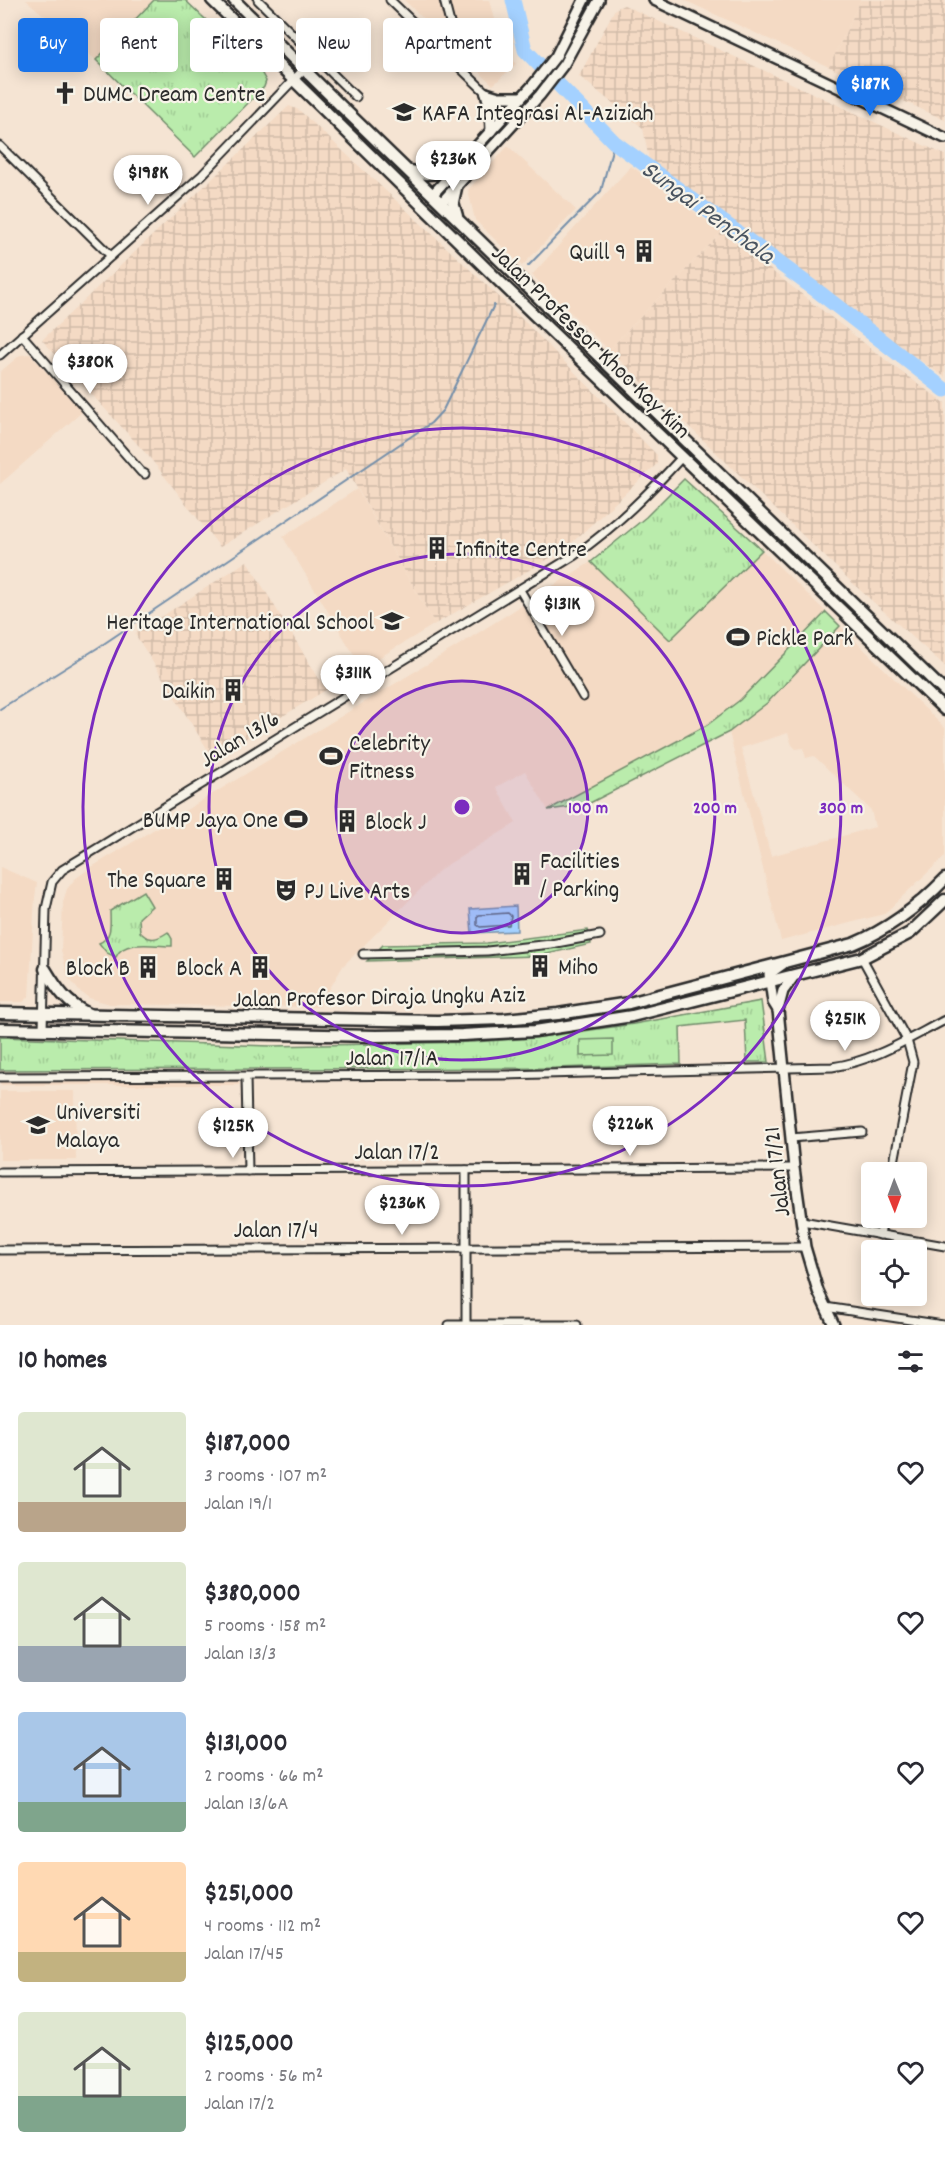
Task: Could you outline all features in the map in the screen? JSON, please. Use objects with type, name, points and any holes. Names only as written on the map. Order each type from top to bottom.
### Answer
[{"type":"main road","name":"Jalan Professor Khoo Kay Kim","points":[[212,0],[391,177],[945,710]]},
{"type":"main road","name":"Jalan Professor Khoo Kay Kim","points":[[234,0],[296,61]]},
{"type":"main road","name":"Jalan Professor Khoo Kay Kim","points":[[307,72],[436,200],[945,692]]},
{"type":"main road","points":[[407,170],[427,174],[453,172]]},
{"type":"main road","points":[[391,177],[419,198],[436,200],[454,237]]},
{"type":"main road","points":[[456,188],[453,202],[458,219]]},
{"type":"main road","name":"Jalan Profesor Diraja Ungku Aziz","points":[[0,1013],[346,1021],[504,1019],[558,1014],[629,1003],[788,962],[871,937],[905,916],[945,879]]},
{"type":"main road","name":"Jalan Profesor Diraja Ungku Aziz","points":[[0,1029],[376,1036],[535,1031],[632,1016],[862,958],[910,933],[945,900]]},
{"type":"main road","points":[[45,969],[54,986],[69,1003],[92,1015]]},
{"type":"street","points":[[258,0],[356,97]]},
{"type":"street","points":[[390,0],[409,18]]},
{"type":"street","points":[[444,0],[449,18]]},
{"type":"street","points":[[436,200],[453,172],[533,85],[556,56],[584,0]]},
{"type":"street","points":[[436,200],[456,188],[540,95],[564,64],[599,0]]},
{"type":"street","points":[[654,0],[945,138]]},
{"type":"street","points":[[0,355],[202,175],[301,72]]},
{"type":"street","points":[[465,72],[507,113],[515,113],[527,108]]},
{"type":"street","points":[[486,93],[499,97],[521,98]]},
{"type":"street","points":[[486,93],[490,109],[490,130]]},
{"type":"street","points":[[505,133],[507,113]]},
{"type":"street","points":[[0,146],[111,256]]},
{"type":"street","points":[[22,335],[145,474]]},
{"type":"street","name":"Jalan 13/6","points":[[43,1030],[47,902],[52,882],[62,870],[575,555],[641,502],[682,458]]},
{"type":"street","points":[[520,590],[583,697]]},
{"type":"street","points":[[363,954],[487,951],[551,944],[600,935]]},
{"type":"street","points":[[862,958],[907,1040],[913,1062],[894,1162]]},
{"type":"street","points":[[769,981],[769,974],[788,962]]},
{"type":"street","name":"Jalan 17/21","points":[[794,976],[783,991],[778,1010],[794,1168],[809,1266],[834,1325]]},
{"type":"street","name":"Jalan 17/21","points":[[769,981],[773,1002],[778,1010]]},
{"type":"street","name":"Jalan 17/1A","points":[[0,1077],[503,1075],[832,1067],[854,1064],[876,1056],[945,1020]]},
{"type":"street","points":[[246,1077],[248,1171]]},
{"type":"street","points":[[791,1138],[862,1132]]},
{"type":"street","name":"Jalan 17/2","points":[[0,1172],[794,1168]]},
{"type":"street","points":[[466,1170],[466,1325]]},
{"type":"street","points":[[802,1221],[945,1246]]},
{"type":"street","points":[[880,1235],[881,1228]]},
{"type":"street","name":"Jalan 17/4","points":[[0,1250],[805,1247]]},
{"type":"street","points":[[825,1306],[943,1325]]},
{"type":"street","points":[[449,1325],[577,1325]]},
{"type":"shaded area","points":[[26,0],[154,0],[137,18],[100,18],[100,56],[96,60],[88,53],[88,18],[47,18]]},
{"type":"shaded area","points":[[404,0],[490,0],[495,18],[423,18]]},
{"type":"shaded area","points":[[684,0],[861,0],[829,67]]},
{"type":"shaded area","points":[[861,0],[945,0],[945,120],[829,67]]},
{"type":"shaded area","points":[[624,5],[945,155],[945,377],[910,354],[649,160],[643,128],[579,76],[615,9]]},
{"type":"shaded area","points":[[479,72],[507,72],[493,85]]},
{"type":"shaded area","points":[[289,106],[299,110],[512,309],[657,455],[657,464],[564,550],[435,624],[346,469],[220,547],[150,458],[42,340]]},
{"type":"shaded area","points":[[508,146],[576,210],[522,266],[475,220],[468,190]]},
{"type":"shaded area","points":[[631,166],[722,232],[609,350],[532,275]]},
{"type":"shaded area","points":[[722,232],[900,371],[945,403],[945,666],[861,591],[609,350]]},
{"type":"shaded area","points":[[30,354],[82,412],[0,484],[0,372],[20,355]]},
{"type":"shaded area","points":[[357,489],[435,624],[362,668],[283,537]]},
{"type":"shaded area","points":[[762,550],[826,612],[740,700],[707,725],[548,810],[525,771],[496,787],[516,823],[442,868],[343,966],[319,1007],[110,1004],[89,998],[79,991],[68,977],[61,950],[63,902],[67,889],[75,879],[90,868],[454,648],[591,562],[670,640]]},
{"type":"shaded area","points":[[247,561],[326,690],[213,758],[135,634]]},
{"type":"shaded area","points":[[840,626],[945,728],[945,856],[884,914],[781,941],[729,732],[767,703]],"holes":[[[788,733],[796,749],[803,748],[806,758],[814,756],[871,810],[875,827],[771,856],[741,748]]]},
{"type":"shaded area","points":[[0,867],[37,883],[29,997],[23,1002],[0,1002]]},
{"type":"shaded area","points":[[0,1071],[239,1072],[239,1085],[0,1085]]},
{"type":"shaded area","name":"Universiti Malaya","points":[[0,1091],[75,1091],[76,1160],[0,1160]]},
{"type":"green space","points":[[154,0],[185,0],[204,18],[190,18],[190,72],[261,72],[266,81],[264,87],[195,157],[108,72],[178,72],[178,18],[137,18]]},
{"type":"green space","points":[[684,479],[762,550],[670,640],[591,562],[646,517]]},
{"type":"green space","points":[[826,612],[840,626],[767,703],[729,732],[586,805],[548,810],[707,725],[740,700]]},
{"type":"green space","points":[[143,891],[152,906],[139,918],[140,932],[147,937],[154,938],[168,932],[172,939],[172,946],[133,946],[120,951],[116,957],[107,953],[99,943],[109,934],[110,911]]},
{"type":"green space","points":[[588,930],[591,944],[538,956],[367,961],[383,945],[487,943]]},
{"type":"green space","points":[[761,1001],[769,1062],[747,1062],[745,1020],[680,1027],[681,1064],[555,1068],[0,1070],[0,1037],[271,1046],[473,1042],[533,1038],[634,1024]]},
{"type":"green space","points":[[613,1039],[613,1055],[580,1056],[580,1040]]},
{"type":"water","points":[[516,906],[517,931],[472,933],[470,909]]},
{"type":"waterway","name":"Sungai Penchala","points":[[513,0],[525,50],[614,142],[820,293],[945,390]]},
{"type":"waterway","points":[[528,266],[601,191],[614,142]]},
{"type":"waterway","points":[[0,709],[99,647],[431,423],[443,410],[494,305]]},
{"type":"place","name":"DUMC Dream Centre","points":[[65,93]]},
{"type":"place","name":"KAFA Integrasi Al-Aziziah","points":[[404,112]]},
{"type":"place","name":"Quill 9","points":[[644,251]]},
{"type":"place","name":"Infinite Centre","points":[[437,548]]},
{"type":"place","name":"Heritage International School","points":[[392,621]]},
{"type":"place","name":"Pickle Park","points":[[738,637]]},
{"type":"place","name":"Daikin","points":[[233,690]]},
{"type":"place","name":"Celebrity Fitness","points":[[331,756]]},
{"type":"place","name":"BUMP Jaya One","points":[[296,819]]},
{"type":"place","name":"Block J","points":[[347,821]]},
{"type":"place","name":"Facilities / Parking","points":[[522,874]]},
{"type":"place","name":"The Square","points":[[224,879]]},
{"type":"place","name":"PJ Live Arts","points":[[286,890]]},
{"type":"place","name":"Miho","points":[[540,966]]},
{"type":"place","name":"Block B","points":[[148,967]]},
{"type":"place","name":"Block A","points":[[260,967]]},
{"type":"place","name":"Universiti Malaya","points":[[38,1125]]}]
